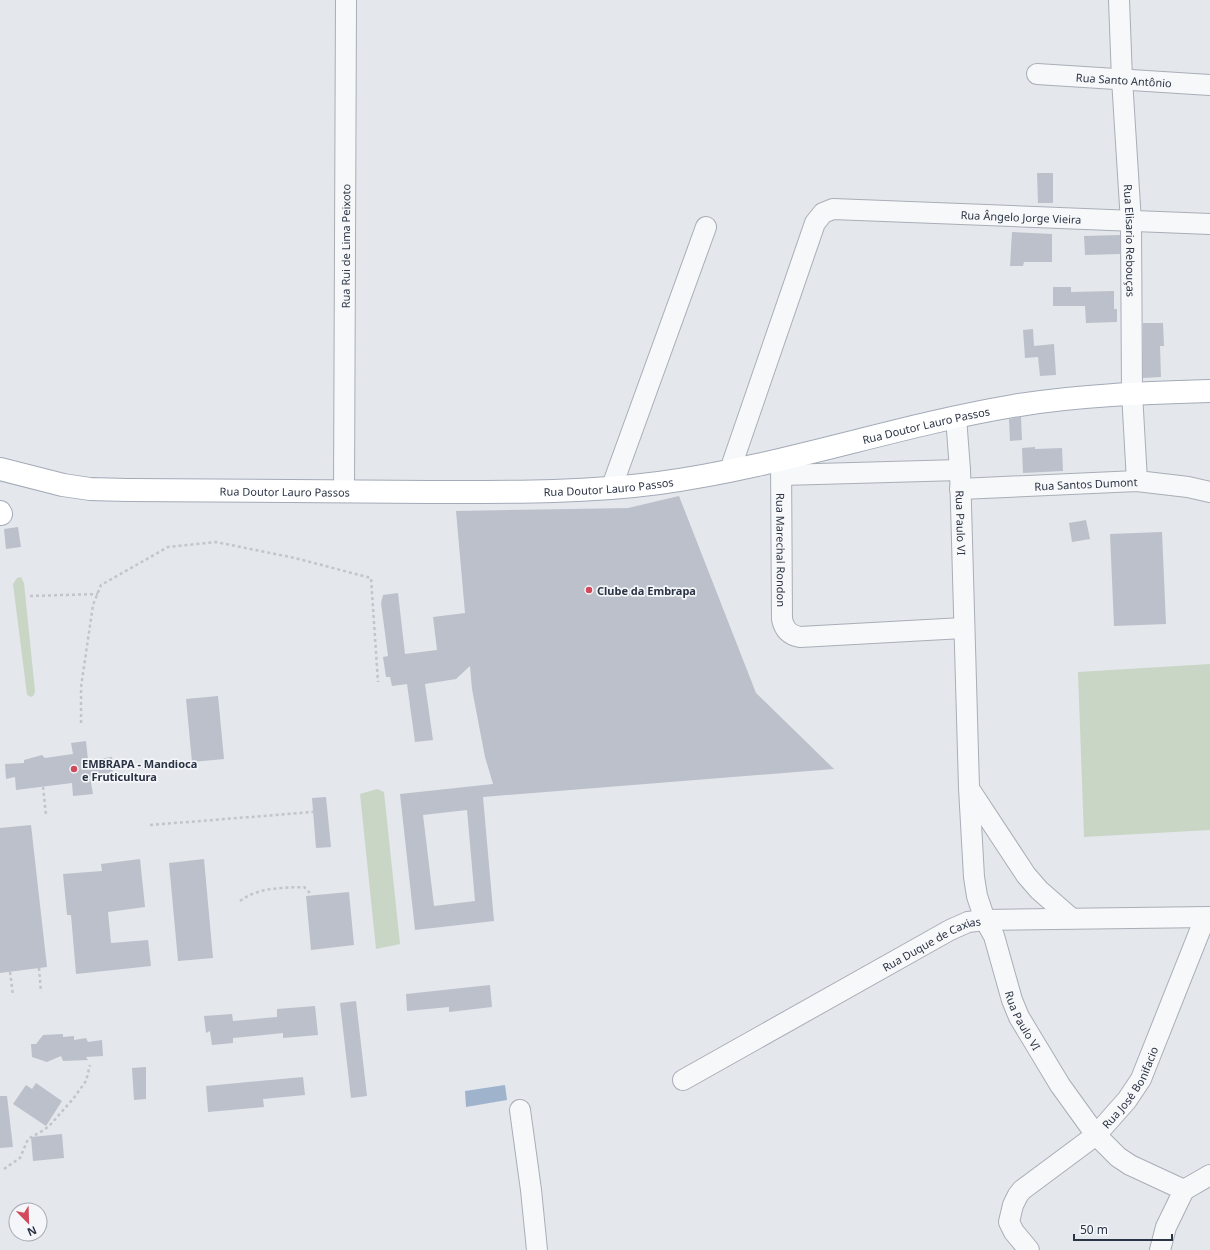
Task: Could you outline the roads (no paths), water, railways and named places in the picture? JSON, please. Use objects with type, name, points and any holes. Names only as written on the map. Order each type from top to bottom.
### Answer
[{"type":"main road","name":"Rua Doutor Lauro Passos","points":[[0,469],[63,485],[90,489],[344,492],[611,489],[730,470],[782,467],[956,418],[1012,406],[1066,398],[1132,393],[1210,391]]},
{"type":"street","name":"Rua Rui de Lima Peixoto","points":[[344,492],[346,0]]},
{"type":"street","name":"Rua Elisario Rebouças","points":[[1119,0],[1122,79],[1131,222],[1132,393],[1137,480]]},
{"type":"street","name":"Rua Santo Antônio","points":[[1037,74],[1210,85]]},
{"type":"street","name":"Rua Ângelo Jorge Vieira","points":[[730,470],[816,223],[823,213],[833,209],[1210,224]]},
{"type":"street","points":[[611,489],[706,227]]},
{"type":"street","name":"Rua Paulo VI","points":[[956,418],[960,479],[963,628],[974,877],[985,920],[994,936],[1012,1000],[1019,1018],[1060,1085],[1096,1135],[1118,1157],[1130,1165],[1184,1190]]},
{"type":"street","name":"Rua Santos Dumont","points":[[782,467],[960,479],[1137,480],[1188,487],[1210,492]]},
{"type":"street","name":"Rua Marechal Rondon","points":[[782,467],[782,619],[786,630],[792,636],[800,637],[963,628]]},
{"type":"street","points":[[969,788],[1026,875],[1039,890],[1071,918]]},
{"type":"street","name":"Rua Duque de Caxias","points":[[683,1080],[950,930],[968,922],[985,920],[1071,918],[1207,918]]},
{"type":"street","name":"Rua José Bonifacio","points":[[1029,1250],[1014,1232],[1009,1222],[1012,1204],[1022,1190],[1096,1135],[1127,1100],[1141,1079],[1207,918]]},
{"type":"street","points":[[520,1110],[532,1190],[537,1250]]},
{"type":"street","points":[[1160,1250],[1166,1227],[1184,1190],[1210,1175]]},
{"type":"water","points":[[505,1085],[507,1100],[466,1107],[465,1091]]},
{"type":"place","name":"Clube da Embrapa","points":[[589,590]]},
{"type":"place","name":"EMBRAPA - Mandioca e Fruticultura","points":[[74,769]]}]
